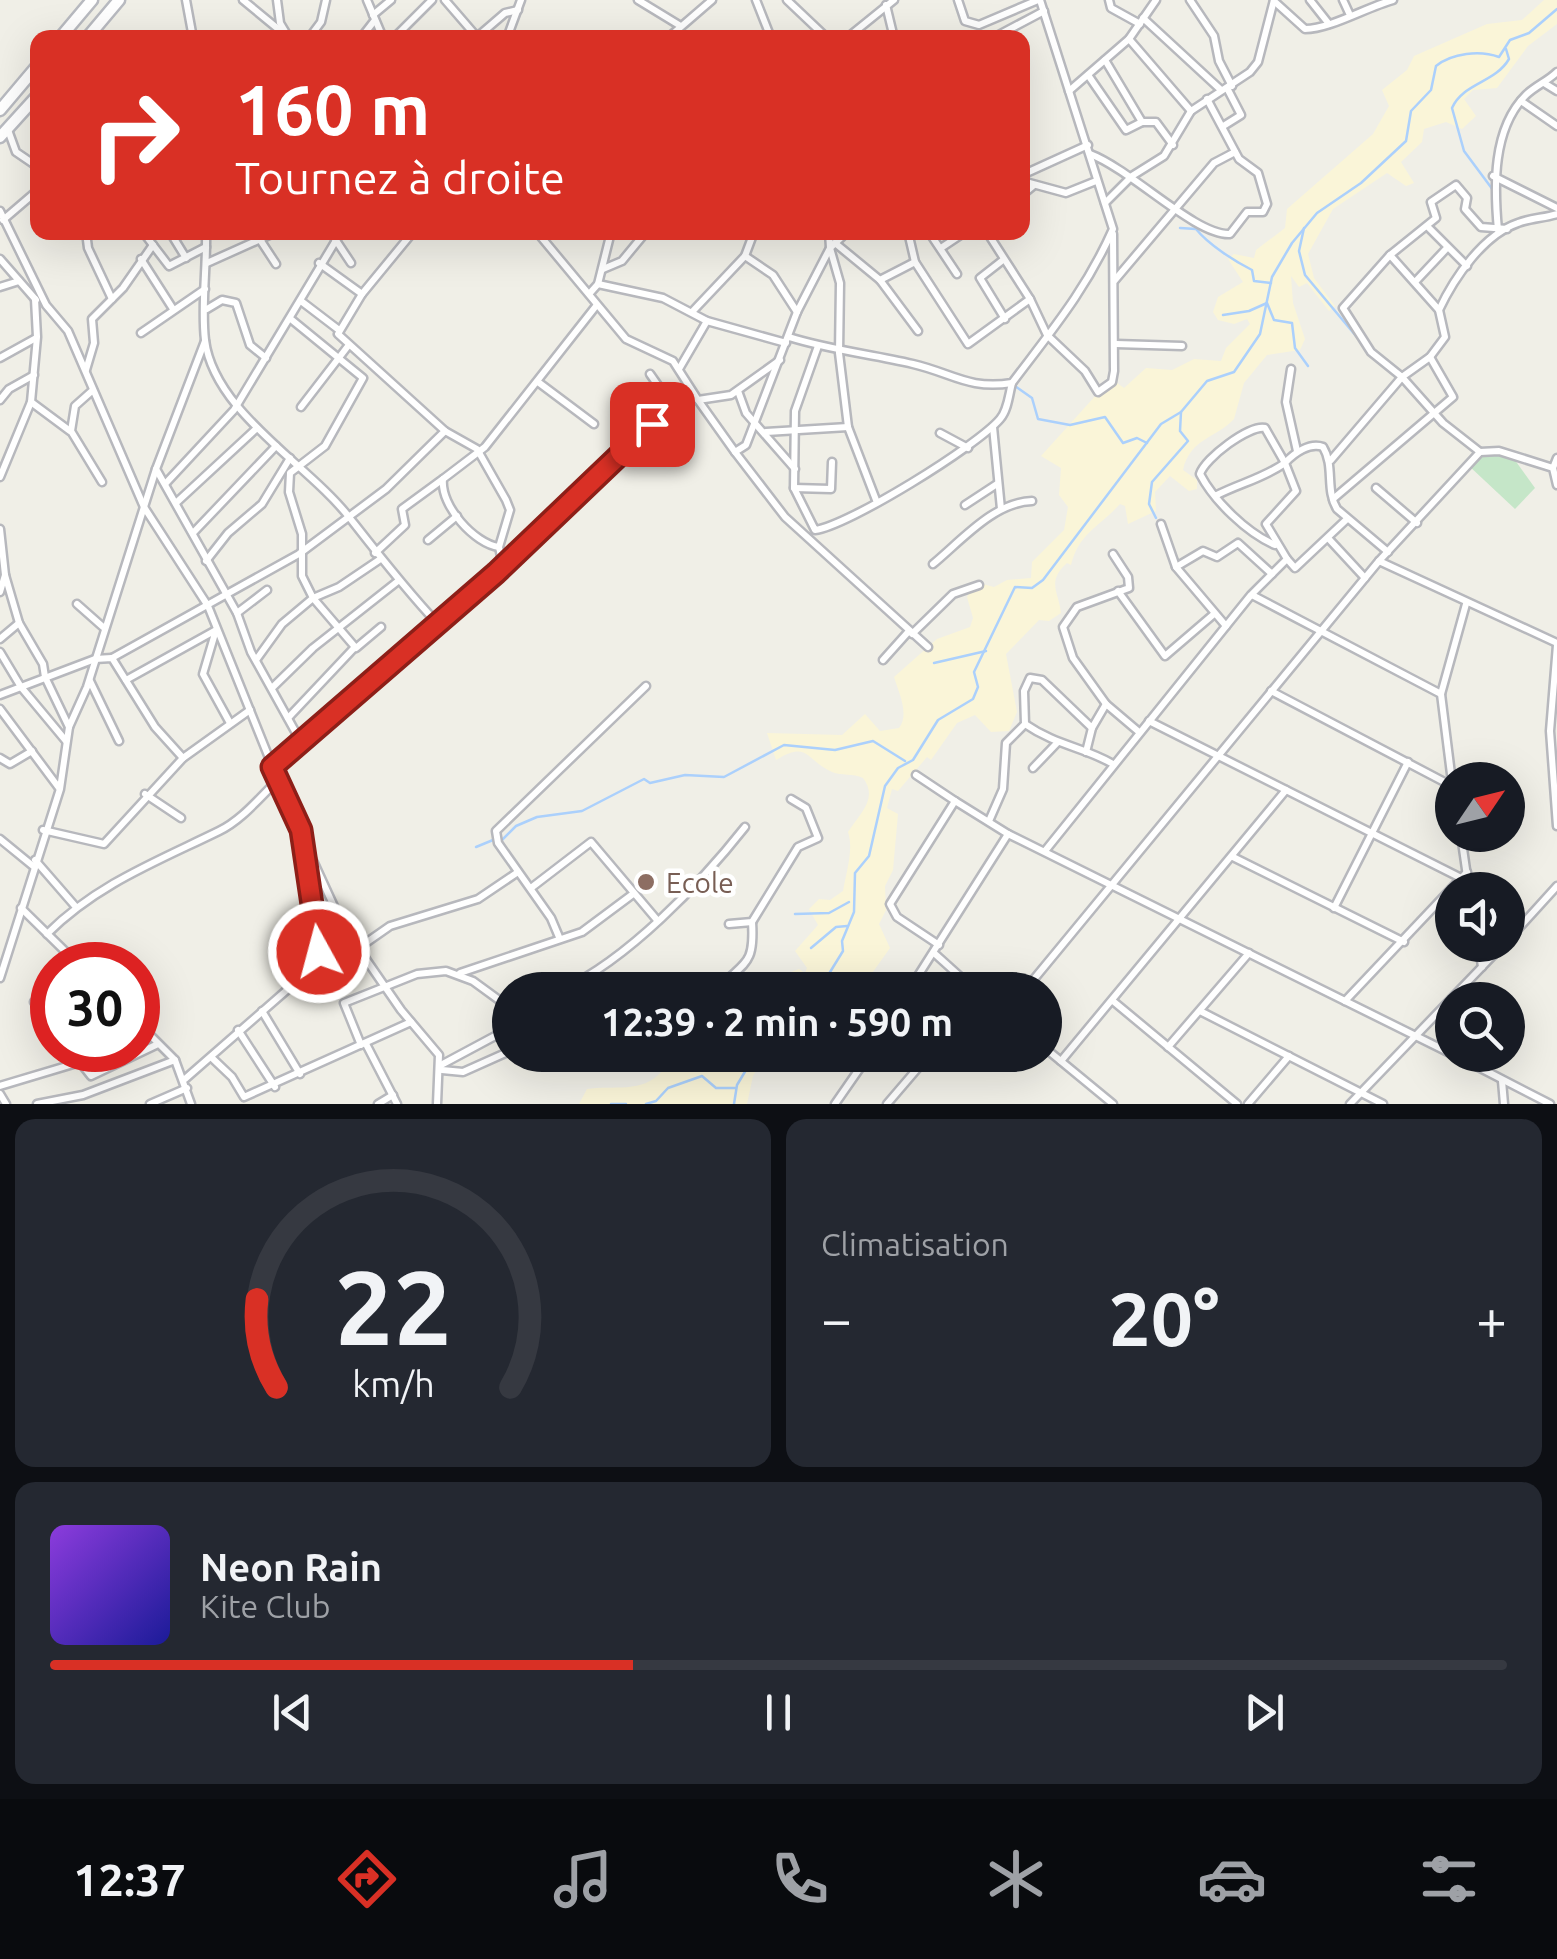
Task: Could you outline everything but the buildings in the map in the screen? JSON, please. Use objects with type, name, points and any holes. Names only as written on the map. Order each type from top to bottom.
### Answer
[{"type":"main road","points":[[67,30],[92,0]]},
{"type":"main road","points":[[94,30],[119,0]]},
{"type":"main road","points":[[0,110],[30,74]]},
{"type":"main road","points":[[4,133],[30,104]]},
{"type":"street","points":[[186,0],[192,30]]},
{"type":"street","points":[[243,0],[280,30]]},
{"type":"street","points":[[277,0],[285,30]]},
{"type":"street","points":[[315,30],[326,0]]},
{"type":"street","points":[[368,0],[380,30]]},
{"type":"street","points":[[366,30],[391,0]]},
{"type":"street","points":[[402,30],[432,0]]},
{"type":"street","points":[[445,0],[470,30]]},
{"type":"street","points":[[509,30],[522,0]]},
{"type":"street","points":[[638,0],[679,25]]},
{"type":"street","points":[[675,30],[712,0]]},
{"type":"street","points":[[756,0],[768,30]]},
{"type":"street","points":[[787,0],[819,30]]},
{"type":"street","points":[[856,30],[884,4],[894,0]]},
{"type":"street","points":[[958,0],[965,21],[979,25],[1039,0],[1044,12],[1113,228],[1116,344],[1112,382],[1098,392],[1086,371],[1047,335],[1030,299],[992,240]]},
{"type":"street","points":[[1109,0],[1112,8],[1142,21],[1227,88]]},
{"type":"street","points":[[1069,90],[1129,39],[1156,0]]},
{"type":"street","points":[[1190,0],[1214,36],[1227,88],[1241,117],[1225,125]]},
{"type":"street","points":[[1105,204],[1132,176],[1173,145],[1191,112],[1258,62],[1274,0],[1305,29],[1391,0]]},
{"type":"street","points":[[1310,0],[1329,24]]},
{"type":"street","points":[[1342,0],[1348,14]]},
{"type":"street","points":[[884,4],[892,30]]},
{"type":"street","points":[[484,30],[505,13],[518,10]]},
{"type":"street","points":[[1010,30],[1044,12]]},
{"type":"street","points":[[1129,39],[1191,112]]},
{"type":"street","points":[[1106,60],[1142,122]]},
{"type":"street","points":[[1502,229],[1493,176],[1522,101],[1557,72]]},
{"type":"street","points":[[1088,75],[1126,130],[1142,122],[1156,122],[1173,145]]},
{"type":"street","points":[[1544,83],[1557,91]]},
{"type":"street","points":[[1089,150],[1132,176],[1202,229],[1227,234],[1248,212],[1266,210],[1258,173],[1235,152],[1225,125],[1207,99]]},
{"type":"street","points":[[1522,101],[1557,126]]},
{"type":"street","points":[[4,133],[16,152],[30,161]]},
{"type":"street","points":[[1030,175],[1089,150]]},
{"type":"street","points":[[1116,280],[1214,163],[1235,152]]},
{"type":"street","points":[[1493,176],[1557,211]]},
{"type":"street","points":[[1030,183],[1066,193],[1096,181]]},
{"type":"street","points":[[1030,188],[1034,185]]},
{"type":"street","points":[[1552,468],[1499,451],[1480,452],[1434,412],[1402,376],[1371,352],[1344,308],[1390,255],[1436,218],[1432,202],[1459,185],[1480,227],[1502,229],[1557,211]]},
{"type":"street","points":[[30,196],[1,216],[46,305],[68,331],[144,507],[171,555],[208,606],[272,767],[358,949],[439,1054],[437,1104]]},
{"type":"street","points":[[1428,227],[1467,266]]},
{"type":"street","points":[[818,346],[797,398],[794,488],[815,530],[848,519],[968,448],[993,426],[1004,414],[1012,382],[1078,300],[1113,228]]},
{"type":"street","points":[[1439,310],[1467,266],[1502,229]]},
{"type":"street","points":[[87,240],[112,299]]},
{"type":"street","points":[[149,240],[169,266],[206,247]]},
{"type":"street","points":[[175,240],[186,258]]},
{"type":"street","points":[[0,978],[43,830],[60,789],[69,727],[90,680],[103,627],[156,469],[205,341],[206,240]]},
{"type":"street","points":[[207,264],[250,240]]},
{"type":"street","points":[[260,240],[276,264]]},
{"type":"street","points":[[165,484],[238,404],[292,320],[319,263],[335,240]]},
{"type":"street","points":[[340,240],[351,263]]},
{"type":"street","points":[[338,330],[406,240]]},
{"type":"street","points":[[590,293],[598,284],[609,240]]},
{"type":"street","points":[[602,270],[622,262],[640,240]]},
{"type":"street","points":[[692,312],[745,256],[751,240]]},
{"type":"street","points":[[831,240],[840,283],[839,353],[848,427],[876,500]]},
{"type":"street","points":[[734,452],[746,445],[797,312],[838,240]]},
{"type":"street","points":[[910,240],[915,262],[968,344],[1030,299]]},
{"type":"street","points":[[935,240],[957,274]]},
{"type":"street","points":[[941,248],[953,240]]},
{"type":"street","points":[[548,242],[596,306],[634,346],[664,354],[679,369],[691,392],[785,517],[868,588],[928,647]]},
{"type":"street","points":[[85,371],[94,343],[91,321],[153,246]]},
{"type":"street","points":[[832,246],[880,280],[918,332]]},
{"type":"street","points":[[1416,282],[1446,249]]},
{"type":"street","points":[[1331,460],[1402,376],[1430,357],[1445,337],[1439,310],[1390,255]]},
{"type":"street","points":[[745,256],[780,283],[797,312]]},
{"type":"street","points":[[140,259],[173,309]]},
{"type":"street","points":[[0,260],[35,299],[46,305]]},
{"type":"street","points":[[1003,260],[980,278],[1005,319]]},
{"type":"street","points":[[880,280],[915,262]]},
{"type":"street","points":[[319,263],[362,294]]},
{"type":"street","points":[[0,287],[19,280]]},
{"type":"street","points":[[598,284],[663,298],[707,321],[839,353],[914,364],[980,386],[1012,382]]},
{"type":"street","points":[[141,333],[206,288]]},
{"type":"street","points":[[0,476],[31,402],[38,337],[35,299]]},
{"type":"street","points":[[206,310],[222,300],[236,303],[250,345],[266,358]]},
{"type":"street","points":[[301,301],[338,330],[348,346],[445,431],[477,449],[510,510],[500,548],[503,566]]},
{"type":"street","points":[[256,660],[282,624],[313,598],[339,587],[377,556],[405,524],[402,509],[407,502],[484,446],[596,306]]},
{"type":"street","points":[[292,320],[363,378],[331,439],[298,465],[288,481],[302,534],[298,554],[302,576],[313,598],[355,649]]},
{"type":"street","points":[[679,369],[707,321]]},
{"type":"street","points":[[0,358],[38,337]]},
{"type":"street","points":[[205,341],[216,371],[257,428],[348,516],[377,556],[437,624]]},
{"type":"street","points":[[1116,344],[1182,346]]},
{"type":"street","points":[[301,407],[348,346]]},
{"type":"street","points":[[1332,500],[1398,448],[1455,394],[1430,357]]},
{"type":"street","points":[[698,400],[738,391],[780,360]]},
{"type":"street","points":[[1291,370],[1286,402],[1297,452]]},
{"type":"street","points":[[650,374],[671,404]]},
{"type":"street","points":[[0,400],[18,382],[34,375]]},
{"type":"street","points":[[538,382],[594,424]]},
{"type":"street","points":[[71,431],[74,406],[93,390]]},
{"type":"street","points":[[738,391],[740,406],[795,469]]},
{"type":"street","points":[[272,767],[503,566],[612,466],[671,404],[691,392]]},
{"type":"street","points":[[31,402],[71,431],[102,482]]},
{"type":"street","points":[[993,426],[1001,510]]},
{"type":"street","points":[[766,432],[848,427]]},
{"type":"street","points":[[1276,546],[1259,537],[1202,479],[1201,468],[1257,427],[1266,428],[1296,491],[1268,519],[1267,532],[1295,568],[1347,519]]},
{"type":"street","points":[[176,502],[257,428]]},
{"type":"street","points":[[0,695],[94,659],[112,658],[298,554],[386,489],[445,431]]},
{"type":"street","points":[[940,433],[968,448]]},
{"type":"street","points":[[1215,496],[1244,482],[1256,482],[1297,452],[1320,444],[1331,460],[1332,500],[1347,519],[1388,552]]},
{"type":"street","points":[[193,532],[276,446]]},
{"type":"street","points":[[1040,972],[1379,561],[1480,452]]},
{"type":"street","points":[[0,461],[8,455]]},
{"type":"street","points":[[206,561],[228,533],[262,504],[290,458]]},
{"type":"street","points":[[1557,458],[1552,468],[1557,485]]},
{"type":"street","points":[[794,488],[830,489],[832,462]]},
{"type":"street","points":[[156,469],[237,613],[256,660],[301,742]]},
{"type":"street","points":[[442,479],[446,503],[478,536],[500,548]]},
{"type":"street","points":[[965,505],[998,483]]},
{"type":"street","points":[[1376,488],[1417,523]]},
{"type":"street","points":[[933,564],[1001,510],[1032,501]]},
{"type":"street","points":[[428,540],[458,516]]},
{"type":"street","points":[[1161,524],[1176,567],[1226,626]]},
{"type":"street","points":[[0,529],[5,575],[19,622],[44,664],[45,677],[69,727]]},
{"type":"street","points":[[1328,538],[1365,578]]},
{"type":"street","points":[[1176,567],[1203,551],[1218,557],[1238,543],[1272,574]]},
{"type":"street","points":[[1113,554],[1130,584],[1077,607],[1063,628],[1073,658],[1106,704],[1139,732]]},
{"type":"street","points":[[1046,851],[1251,595],[1287,559]]},
{"type":"street","points":[[1379,561],[1557,644],[1550,731],[1557,826]]},
{"type":"street","points":[[0,592],[5,575]]},
{"type":"street","points":[[274,688],[398,581]]},
{"type":"street","points":[[884,660],[953,594],[979,585]]},
{"type":"street","points":[[237,613],[266,590]]},
{"type":"street","points":[[1118,591],[1164,656],[1214,614]]},
{"type":"street","points":[[1251,595],[1441,694]]},
{"type":"street","points":[[77,604],[103,627]]},
{"type":"street","points":[[1449,762],[1441,694],[1466,604]]},
{"type":"street","points":[[0,639],[19,622]]},
{"type":"street","points":[[288,718],[381,628]]},
{"type":"street","points":[[126,680],[216,630]]},
{"type":"street","points":[[216,630],[203,674],[230,723]]},
{"type":"street","points":[[0,652],[21,686],[67,742]]},
{"type":"street","points":[[112,658],[156,727],[182,758]]},
{"type":"street","points":[[988,821],[1003,790],[1006,743],[1025,724],[1024,691],[1030,678],[1035,677],[1092,728]]},
{"type":"street","points":[[90,680],[119,741]]},
{"type":"street","points":[[559,937],[531,888],[498,843],[500,826],[646,686]]},
{"type":"street","points":[[1271,691],[1435,776]]},
{"type":"street","points":[[1086,752],[1092,728],[1106,704]]},
{"type":"street","points":[[0,709],[60,789]]},
{"type":"street","points":[[43,830],[104,844],[115,836],[145,794],[182,758],[250,710]]},
{"type":"street","points":[[1149,721],[1457,872]]},
{"type":"street","points":[[1025,724],[1056,743],[1114,764]]},
{"type":"street","points":[[1033,768],[1056,743]]},
{"type":"street","points":[[0,758],[10,764],[32,751]]},
{"type":"street","points":[[1334,908],[1408,762]]},
{"type":"street","points":[[916,775],[1008,834],[1435,1044]]},
{"type":"street","points":[[47,934],[75,906],[160,855],[223,829],[278,780]]},
{"type":"street","points":[[1114,1104],[1062,1061],[1286,790]]},
{"type":"street","points":[[145,794],[182,818]]},
{"type":"street","points":[[741,972],[752,953],[752,922],[798,847],[818,838],[812,817],[790,799]]},
{"type":"street","points":[[955,801],[890,904],[897,917],[958,972]]},
{"type":"street","points":[[593,972],[709,871],[746,827]]},
{"type":"street","points":[[184,1079],[303,974],[319,952],[301,830]]},
{"type":"street","points":[[921,972],[1008,834]]},
{"type":"street","points":[[0,840],[34,863],[75,906]]},
{"type":"street","points":[[531,888],[591,842],[657,920]]},
{"type":"street","points":[[1233,857],[1404,942]]},
{"type":"street","points":[[303,974],[337,963],[390,926],[478,899],[518,872]]},
{"type":"street","points":[[1525,920],[1557,886]]},
{"type":"street","points":[[397,1104],[342,1004],[418,974],[459,974],[582,932],[634,894]]},
{"type":"street","points":[[1345,1001],[1435,907]]},
{"type":"street","points":[[21,908],[55,942]]},
{"type":"street","points":[[729,924],[752,922]]},
{"type":"street","points":[[1168,1047],[1248,953]]},
{"type":"street","points":[[1481,962],[1482,967]]},
{"type":"street","points":[[1350,1104],[1487,962]]},
{"type":"street","points":[[459,974],[492,996]]},
{"type":"street","points":[[1113,1001],[1237,1104]]},
{"type":"street","points":[[262,1011],[300,1074]]},
{"type":"street","points":[[1200,1012],[1383,1104]]},
{"type":"street","points":[[210,1058],[247,1101],[411,1022]]},
{"type":"street","points":[[238,1030],[274,1087]]},
{"type":"street","points":[[441,1067],[492,1038]]},
{"type":"street","points":[[160,1046],[175,1060],[191,1104]]},
{"type":"street","points":[[1248,1104],[1289,1056]]},
{"type":"street","points":[[441,1067],[463,1072],[492,1058]]},
{"type":"street","points":[[38,1104],[83,1095],[175,1060]]},
{"type":"street","points":[[0,1086],[48,1072]]},
{"type":"street","points":[[835,1104],[857,1072]]},
{"type":"street","points":[[887,1104],[915,1072]]},
{"type":"street","points":[[1486,1072],[1550,1104]]},
{"type":"street","points":[[1502,1081],[1504,1104]]},
{"type":"street","points":[[150,1104],[187,1088]]},
{"type":"street","points":[[0,1094],[6,1104]]},
{"type":"street","points":[[378,1104],[392,1095]]},
{"type":"green space","points":[[1490,449],[1512,456],[1535,488],[1515,509],[1468,465]]},
{"type":"sand","points":[[1544,0],[1557,0],[1557,24],[1528,46],[1497,88],[1473,90],[1464,99],[1476,116],[1462,129],[1446,122],[1424,129],[1422,142],[1401,162],[1414,183],[1406,186],[1387,173],[1333,209],[1308,254],[1314,278],[1335,306],[1329,311],[1307,283],[1299,287],[1291,276],[1293,303],[1305,339],[1300,350],[1267,355],[1244,383],[1234,419],[1192,451],[1183,470],[1197,480],[1197,489],[1189,491],[1170,476],[1155,492],[1156,511],[1128,524],[1125,506],[1120,504],[1084,538],[1071,565],[1067,563],[1055,582],[1061,613],[1049,621],[1039,620],[1006,654],[1017,712],[1009,731],[991,732],[975,715],[957,723],[931,760],[927,757],[898,791],[892,789],[887,808],[898,814],[893,870],[885,886],[886,910],[879,924],[890,948],[873,972],[805,972],[807,968],[795,951],[818,925],[809,909],[819,899],[830,900],[843,891],[850,853],[848,832],[862,813],[869,793],[863,778],[832,772],[801,752],[776,760],[767,733],[842,735],[865,714],[880,731],[899,728],[903,709],[894,677],[937,639],[970,627],[973,618],[967,597],[975,582],[994,587],[1007,580],[1031,578],[1032,562],[1064,530],[1068,507],[1059,495],[1061,468],[1041,456],[1107,383],[1113,380],[1124,388],[1146,368],[1172,370],[1194,359],[1221,361],[1226,348],[1250,324],[1247,319],[1234,324],[1218,320],[1213,312],[1218,297],[1243,282],[1228,259],[1234,254],[1254,258],[1256,250],[1285,228],[1287,209],[1373,134],[1389,106],[1382,90],[1407,70],[1414,56],[1487,24],[1522,20]]},
{"type":"sand","points":[[661,1072],[755,1072],[747,1104],[579,1104],[587,1089],[637,1086]]},
{"type":"waterway","points":[[830,972],[843,951],[842,941],[854,912],[855,873],[869,856],[885,786],[898,768],[913,760],[938,720],[973,699],[978,687],[974,672],[1015,587],[1032,588],[1043,580],[1161,424],[1181,412],[1207,381],[1234,372],[1260,334],[1272,277],[1292,243],[1317,213],[1361,183],[1406,141],[1411,111],[1431,90],[1436,66],[1466,54],[1499,57],[1510,40],[1529,33],[1557,9]]},
{"type":"waterway","points":[[1493,190],[1464,151],[1452,108],[1464,93],[1503,67],[1509,59],[1506,49]]},
{"type":"waterway","points":[[1180,228],[1196,229],[1222,252],[1252,270],[1254,281],[1271,283]]},
{"type":"waterway","points":[[1304,228],[1299,251],[1305,275],[1356,336]]},
{"type":"waterway","points":[[1223,315],[1267,303],[1274,320],[1292,323],[1295,348],[1308,366]]},
{"type":"waterway","points":[[1015,386],[1032,398],[1038,419],[1070,425],[1105,417],[1123,443],[1137,438],[1147,443]]},
{"type":"waterway","points":[[1156,518],[1149,504],[1152,482],[1188,441],[1180,431],[1181,412]]},
{"type":"waterway","points":[[934,663],[986,651]]},
{"type":"waterway","points":[[501,841],[516,826],[537,817],[582,811],[644,779],[650,783],[685,775],[724,777],[784,745],[835,750],[873,741],[905,761]]},
{"type":"waterway","points":[[476,847],[493,840]]},
{"type":"waterway","points":[[795,914],[829,913],[849,902]]},
{"type":"waterway","points":[[811,948],[836,927],[847,926]]},
{"type":"waterway","points":[[734,1104],[737,1085],[745,1072]]},
{"type":"waterway","points":[[646,1104],[656,1101],[668,1088],[702,1076],[716,1088],[735,1088]]},
{"type":"waterway","points":[[611,1104],[626,1104]]},
{"type":"place","name":"Ecole","points":[[646,882]]},
{"type":"route","points":[[319,952],[301,830],[272,767],[496,573],[652,424]]}]
